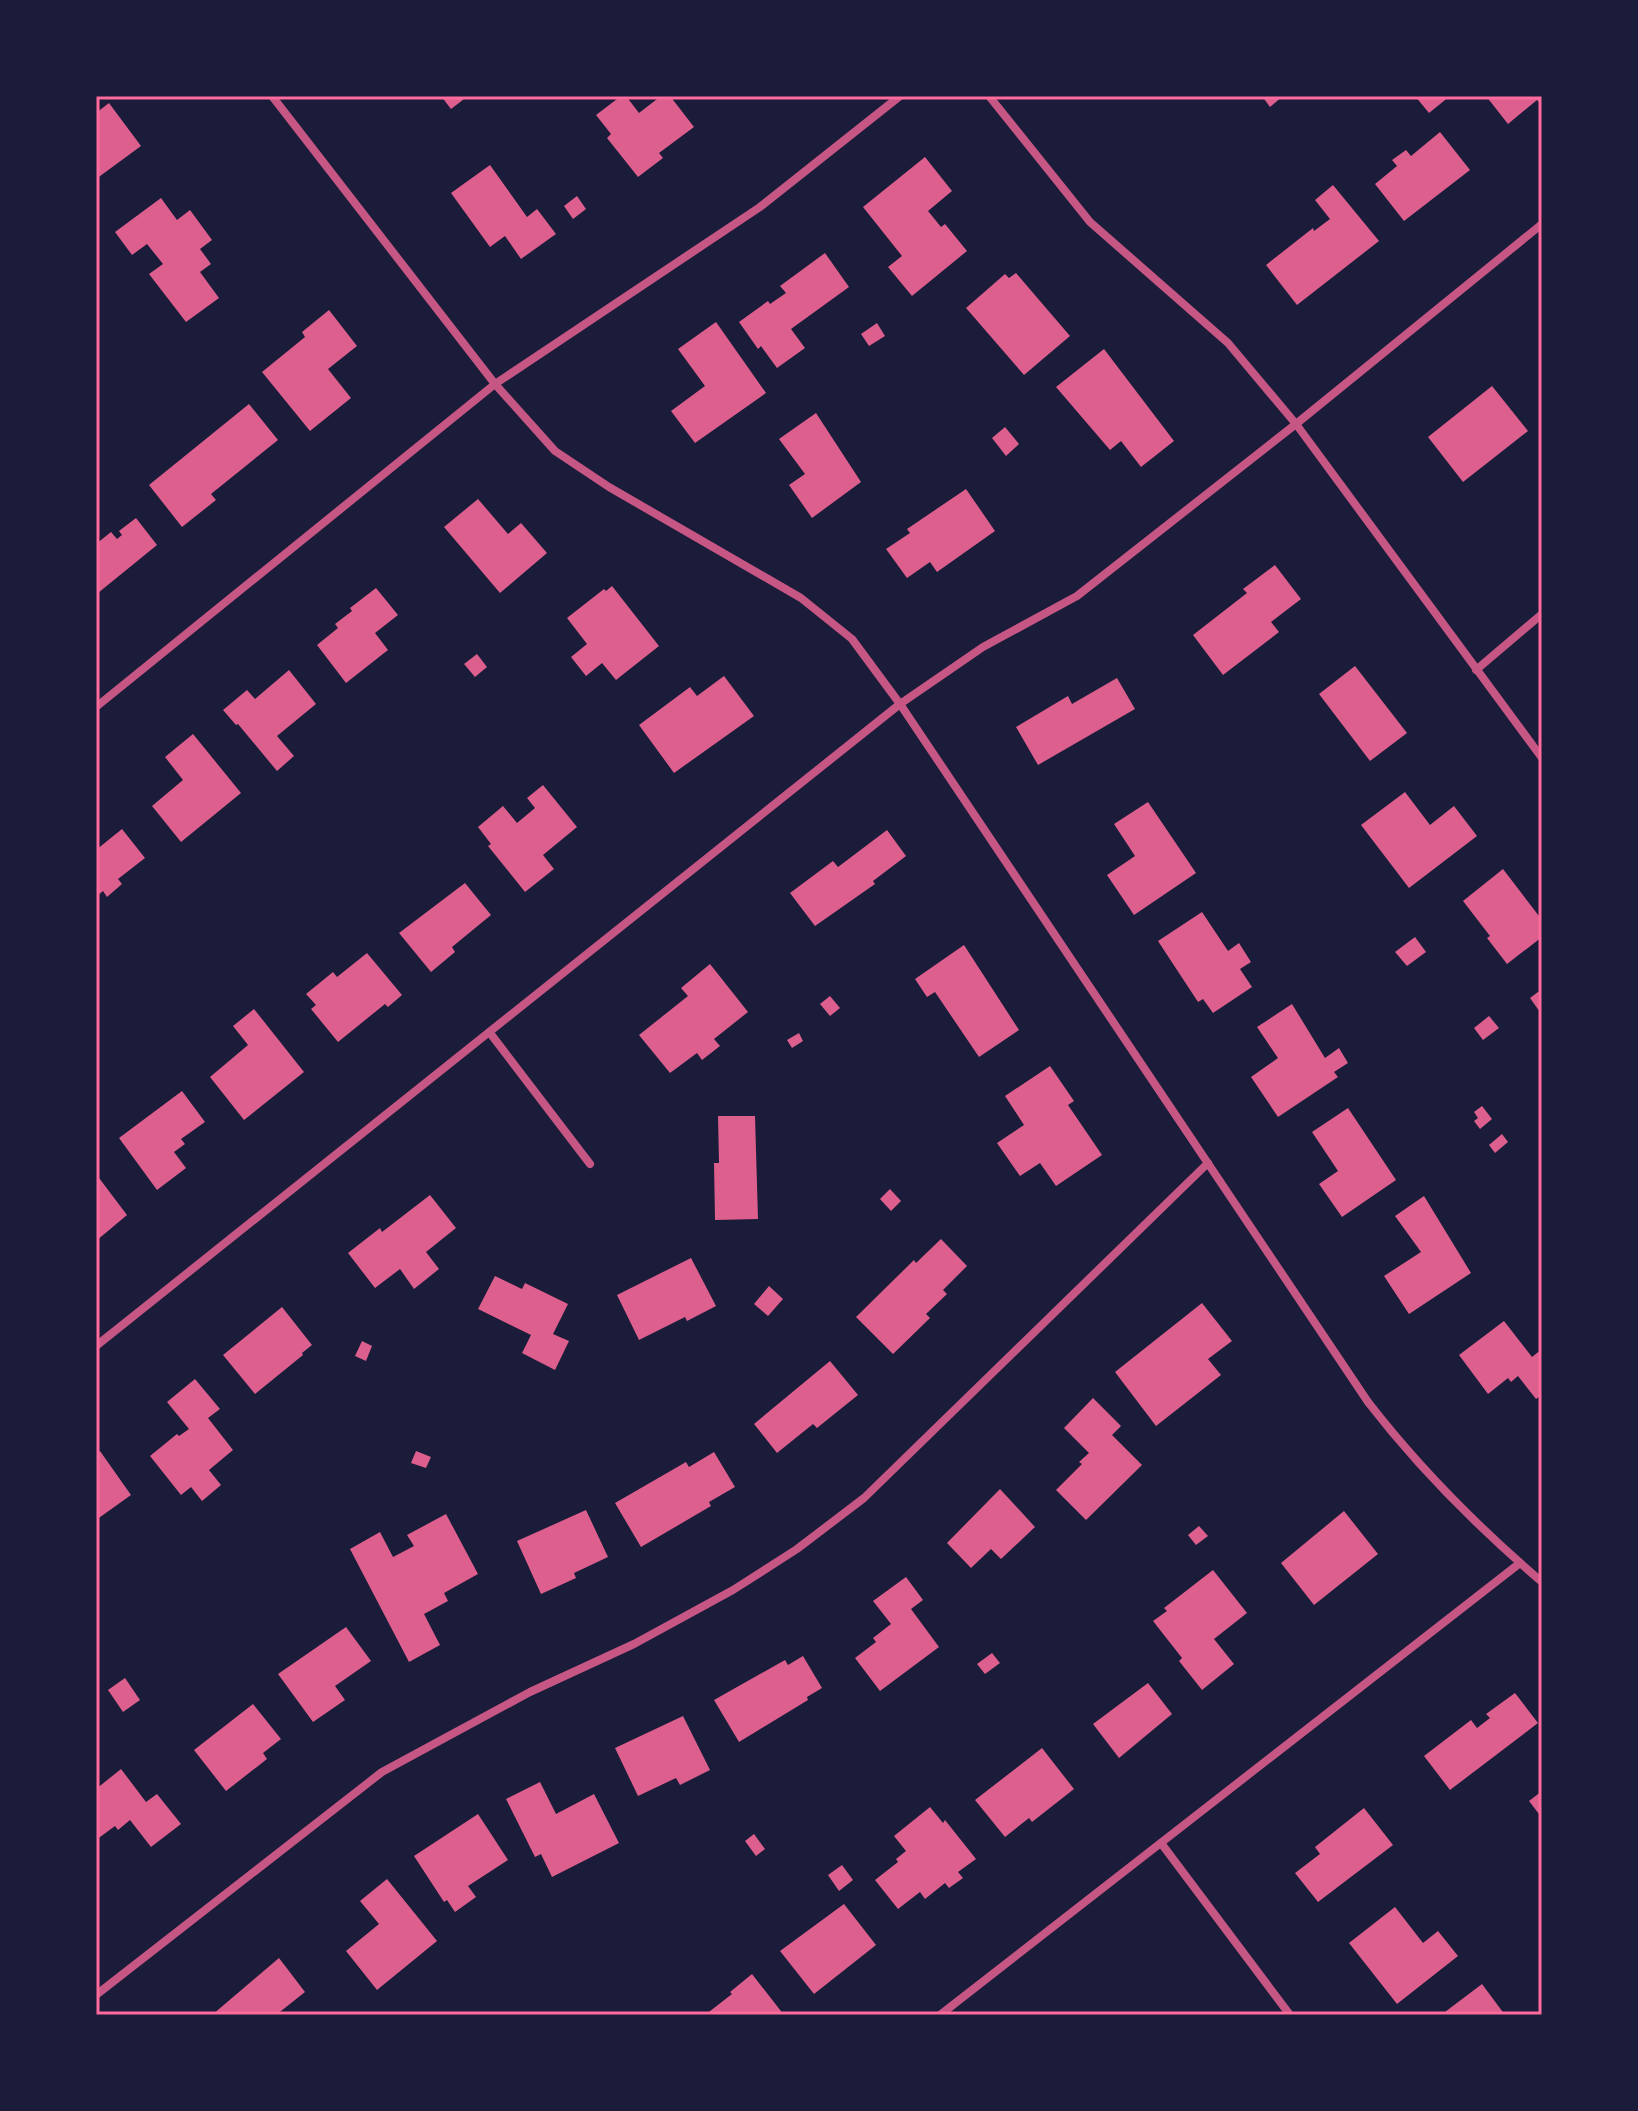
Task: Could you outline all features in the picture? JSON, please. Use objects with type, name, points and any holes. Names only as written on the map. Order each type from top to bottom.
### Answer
[{"type":"street","points":[[272,96],[495,384],[555,451],[609,487],[801,598],[852,639],[900,704],[1359,1389],[1392,1433],[1434,1480],[1542,1582]]},
{"type":"street","points":[[96,707],[495,384],[760,207],[900,96]]},
{"type":"street","points":[[989,96],[1090,222],[1228,343],[1296,424],[1542,758]]},
{"type":"street","points":[[96,1346],[900,704],[983,647],[1077,596],[1296,424],[1542,224]]},
{"type":"street","points":[[1476,670],[1542,614]]},
{"type":"street","points":[[490,1033],[590,1164]]},
{"type":"street","points":[[96,1995],[382,1772],[530,1692],[634,1644],[733,1590],[797,1549],[864,1498],[1208,1163]]},
{"type":"street","points":[[940,2015],[1520,1563]]},
{"type":"street","points":[[1161,1843],[1290,2015]]},
{"type":"building","points":[[441,96],[468,96],[451,109]]},
{"type":"building","points":[[621,96],[626,96],[639,113],[661,96],[670,96],[694,127],[659,153],[663,158],[638,177],[607,138],[611,134],[596,115]]},
{"type":"building","points":[[1262,96],[1283,96],[1270,107]]},
{"type":"building","points":[[1415,96],[1450,96],[1429,113]]},
{"type":"building","points":[[1486,96],[1542,96],[1542,106],[1537,100],[1508,124]]},
{"type":"building","points":[[109,103],[141,146],[96,179],[96,113]]},
{"type":"building","points":[[1440,132],[1470,170],[1404,221],[1375,184],[1397,166],[1392,160],[1406,150],[1411,156]]},
{"type":"building","points":[[925,157],[952,191],[928,211],[941,227],[945,224],[967,251],[912,296],[888,267],[902,256],[863,207]]},
{"type":"building","points":[[490,165],[527,217],[537,209],[556,234],[521,259],[505,236],[490,247],[451,193]]},
{"type":"building","points":[[1333,185],[1379,241],[1297,305],[1266,265],[1313,228],[1314,231],[1330,219],[1315,200]]},
{"type":"building","points":[[577,196],[586,209],[573,219],[564,206]]},
{"type":"building","points":[[161,198],[177,220],[190,210],[212,240],[200,249],[211,264],[200,272],[219,298],[186,322],[149,274],[163,264],[147,244],[132,255],[115,232]]},
{"type":"building","points":[[825,253],[849,287],[791,329],[805,348],[777,368],[761,346],[758,349],[739,322],[768,301],[770,304],[786,293],[780,286]]},
{"type":"building","points":[[1016,273],[1070,336],[1024,375],[966,308],[1005,274],[1009,278]]},
{"type":"building","points":[[329,310],[357,346],[328,369],[351,398],[310,431],[262,372],[305,337],[302,332]]},
{"type":"building","points":[[716,322],[766,393],[695,443],[671,411],[705,386],[678,349]]},
{"type":"building","points":[[877,323],[885,336],[869,346],[861,334]]},
{"type":"building","points":[[1104,349],[1174,441],[1141,467],[1121,441],[1110,450],[1056,387]]},
{"type":"building","points":[[1492,386],[1528,431],[1463,482],[1428,437]]},
{"type":"building","points":[[249,404],[278,440],[211,494],[216,500],[182,527],[149,485]]},
{"type":"building","points":[[816,413],[861,482],[812,518],[789,485],[805,474],[779,439]]},
{"type":"building","points":[[1005,427],[1019,444],[1006,456],[992,438]]},
{"type":"building","points":[[966,489],[995,531],[937,572],[930,562],[907,578],[886,549],[910,533],[907,529]]},
{"type":"building","points":[[478,499],[508,534],[521,523],[547,553],[500,593],[444,527]]},
{"type":"building","points":[[136,518],[157,545],[98,593],[96,544],[111,532],[117,539],[122,535],[119,531]]},
{"type":"building","points":[[1275,565],[1301,599],[1271,622],[1279,632],[1223,675],[1193,635],[1247,593],[1243,589]]},
{"type":"building","points":[[612,586],[659,646],[616,680],[602,663],[586,676],[571,657],[587,644],[567,618]]},
{"type":"building","points":[[376,588],[398,615],[375,633],[388,650],[346,683],[317,645],[338,628],[335,624],[352,611],[350,608]]},
{"type":"building","points":[[477,654],[487,667],[475,677],[464,664]]},
{"type":"building","points":[[1355,666],[1407,733],[1370,761],[1319,694]]},
{"type":"building","points":[[289,670],[316,704],[277,736],[294,756],[277,771],[223,710],[247,690],[255,699]]},
{"type":"building","points":[[724,676],[754,716],[674,773],[639,725],[690,687],[697,696]]},
{"type":"building","points":[[1117,678],[1135,709],[1038,765],[1016,727],[1068,696],[1072,704]]},
{"type":"building","points":[[193,734],[241,793],[181,842],[152,806],[183,780],[165,757]]},
{"type":"building","points":[[543,785],[577,827],[543,855],[554,869],[525,892],[488,846],[491,844],[478,827],[503,806],[517,823],[535,808],[527,798]]},
{"type":"building","points":[[1405,792],[1430,825],[1454,806],[1477,836],[1409,888],[1361,825]]},
{"type":"building","points":[[1148,802],[1196,873],[1134,915],[1107,875],[1135,856],[1114,824]]},
{"type":"building","points":[[122,829],[145,858],[118,879],[122,884],[107,897],[103,891],[96,897],[96,850]]},
{"type":"building","points":[[887,830],[906,856],[873,881],[875,884],[815,926],[790,893],[833,861],[838,867]]},
{"type":"building","points":[[1503,869],[1542,920],[1542,937],[1507,964],[1463,901]]},
{"type":"building","points":[[465,883],[491,915],[452,947],[455,952],[431,972],[399,933]]},
{"type":"building","points":[[1202,912],[1228,951],[1239,943],[1251,962],[1240,969],[1252,987],[1213,1013],[1203,999],[1198,1002],[1158,941]]},
{"type":"building","points":[[1415,937],[1426,952],[1407,966],[1395,952]]},
{"type":"building","points":[[964,945],[1019,1030],[979,1057],[935,992],[927,997],[915,979]]},
{"type":"building","points":[[367,953],[402,995],[388,1007],[385,1004],[338,1042],[311,1009],[316,1005],[306,994],[333,972],[337,977]]},
{"type":"building","points":[[710,964],[748,1012],[714,1039],[720,1046],[702,1060],[697,1053],[670,1073],[639,1035],[688,996],[681,988]]},
{"type":"building","points":[[1542,989],[1542,1015],[1530,998]]},
{"type":"building","points":[[830,996],[840,1008],[830,1016],[820,1004]]},
{"type":"building","points":[[1292,1004],[1325,1058],[1339,1048],[1348,1063],[1334,1072],[1338,1077],[1278,1117],[1251,1077],[1278,1058],[1257,1027]]},
{"type":"building","points":[[254,1009],[304,1072],[244,1120],[210,1077],[248,1045],[233,1026]]},
{"type":"building","points":[[1489,1016],[1499,1028],[1483,1040],[1474,1028]]},
{"type":"building","points":[[799,1033],[803,1041],[792,1048],[787,1040]]},
{"type":"building","points":[[1050,1066],[1074,1101],[1068,1105],[1102,1155],[1056,1186],[1040,1163],[1020,1176],[997,1143],[1024,1125],[1005,1096]]},
{"type":"building","points":[[182,1091],[205,1122],[181,1139],[185,1144],[174,1152],[186,1168],[157,1190],[119,1138]]},
{"type":"building","points":[[1482,1106],[1492,1119],[1480,1129],[1474,1121],[1478,1118],[1474,1112]]},
{"type":"building","points":[[1348,1108],[1396,1180],[1342,1217],[1319,1184],[1338,1171],[1312,1132]]},
{"type":"building","points":[[718,1116],[755,1116],[758,1219],[715,1220],[714,1163],[719,1163]]},
{"type":"building","points":[[1502,1134],[1508,1142],[1495,1153],[1489,1145]]},
{"type":"building","points":[[96,1174],[127,1215],[96,1241]]},
{"type":"building","points":[[890,1189],[901,1201],[891,1211],[880,1199]]},
{"type":"building","points":[[430,1195],[456,1228],[426,1252],[439,1269],[414,1289],[400,1269],[375,1288],[348,1253],[380,1228],[382,1232]]},
{"type":"building","points":[[1424,1196],[1471,1273],[1409,1314],[1384,1276],[1421,1252],[1395,1216]]},
{"type":"building","points":[[941,1239],[967,1266],[943,1290],[947,1294],[926,1314],[930,1318],[893,1354],[856,1317],[914,1260],[916,1263]]},
{"type":"building","points":[[691,1258],[716,1306],[687,1321],[685,1317],[639,1340],[617,1295]]},
{"type":"building","points":[[495,1276],[522,1289],[525,1283],[568,1304],[553,1334],[569,1341],[555,1370],[522,1353],[531,1335],[478,1309]]},
{"type":"building","points":[[769,1286],[783,1299],[768,1316],[754,1304]]},
{"type":"building","points":[[1202,1303],[1232,1341],[1208,1359],[1221,1375],[1156,1426],[1115,1372]]},
{"type":"building","points":[[282,1307],[312,1345],[255,1394],[223,1355]]},
{"type":"building","points":[[1504,1321],[1532,1357],[1542,1349],[1542,1395],[1536,1399],[1518,1376],[1511,1382],[1508,1378],[1488,1394],[1459,1355]]},
{"type":"building","points":[[362,1341],[372,1346],[366,1361],[355,1356]]},
{"type":"building","points":[[830,1361],[858,1395],[817,1428],[813,1424],[777,1453],[754,1424]]},
{"type":"building","points":[[195,1379],[220,1409],[208,1418],[233,1450],[209,1470],[221,1485],[202,1501],[191,1487],[181,1495],[150,1456],[177,1434],[179,1436],[189,1429],[167,1402]]},
{"type":"building","points":[[1093,1398],[1121,1426],[1112,1435],[1142,1465],[1086,1520],[1056,1490],[1089,1453],[1064,1428]]},
{"type":"building","points":[[100,1451],[131,1495],[96,1520],[96,1453]]},
{"type":"building","points":[[416,1451],[431,1457],[426,1468],[411,1463]]},
{"type":"building","points":[[714,1452],[735,1487],[709,1502],[711,1506],[641,1547],[615,1503],[686,1462],[689,1467]]},
{"type":"building","points":[[1000,1489],[1035,1527],[1001,1559],[991,1549],[971,1568],[947,1543]]},
{"type":"building","points":[[586,1510],[608,1557],[574,1573],[576,1578],[541,1594],[517,1541]]},
{"type":"building","points":[[1344,1511],[1378,1554],[1314,1605],[1281,1563]]},
{"type":"building","points":[[446,1514],[478,1574],[444,1593],[448,1601],[424,1614],[440,1645],[409,1662],[350,1549],[380,1532],[393,1557],[414,1546],[407,1535]]},
{"type":"building","points":[[1199,1526],[1208,1536],[1196,1545],[1188,1535]]},
{"type":"building","points":[[1213,1570],[1247,1613],[1214,1639],[1234,1664],[1202,1690],[1153,1621],[1167,1611],[1164,1608]]},
{"type":"building","points":[[906,1577],[923,1600],[911,1609],[939,1647],[880,1691],[855,1658],[876,1642],[873,1638],[891,1624],[873,1601]]},
{"type":"building","points":[[346,1627],[371,1661],[335,1686],[345,1700],[313,1722],[278,1674]]},
{"type":"building","points":[[992,1653],[1000,1663],[985,1674],[977,1664]]},
{"type":"building","points":[[803,1656],[822,1688],[807,1697],[808,1700],[739,1742],[714,1700],[785,1660],[788,1665]]},
{"type":"building","points":[[125,1678],[140,1700],[123,1712],[108,1690]]},
{"type":"building","points":[[1148,1683],[1172,1714],[1119,1758],[1093,1724]]},
{"type":"building","points":[[1515,1693],[1538,1723],[1450,1790],[1424,1756],[1471,1720],[1477,1728],[1490,1718],[1486,1714]]},
{"type":"building","points":[[253,1704],[281,1739],[263,1753],[267,1759],[226,1791],[194,1750]]},
{"type":"building","points":[[683,1716],[710,1770],[680,1785],[676,1778],[638,1796],[615,1748]]},
{"type":"building","points":[[1042,1748],[1074,1789],[1032,1822],[1029,1818],[1005,1837],[975,1800]]},
{"type":"building","points":[[121,1769],[146,1802],[157,1794],[181,1824],[151,1847],[130,1820],[118,1830],[115,1826],[96,1840],[96,1789]]},
{"type":"building","points":[[540,1782],[556,1814],[594,1794],[619,1843],[552,1877],[541,1854],[535,1857],[506,1799]]},
{"type":"building","points":[[1542,1791],[1542,1818],[1529,1801]]},
{"type":"building","points":[[930,1807],[943,1823],[945,1820],[976,1859],[958,1872],[963,1878],[949,1888],[945,1883],[925,1899],[920,1892],[898,1909],[875,1880],[898,1862],[896,1859],[906,1851],[894,1836]]},
{"type":"building","points":[[1364,1808],[1393,1845],[1318,1902],[1295,1873],[1320,1854],[1315,1847]]},
{"type":"building","points":[[478,1814],[508,1860],[468,1886],[476,1897],[455,1912],[447,1900],[444,1902],[414,1856]]},
{"type":"building","points":[[754,1834],[765,1849],[756,1856],[745,1841]]},
{"type":"building","points":[[842,1865],[853,1880],[839,1891],[828,1875]]},
{"type":"building","points":[[387,1879],[437,1941],[377,1990],[346,1951],[379,1924],[360,1901]]},
{"type":"building","points":[[844,1904],[876,1945],[814,1994],[780,1951]]},
{"type":"building","points":[[1395,1907],[1423,1943],[1438,1931],[1458,1956],[1397,2004],[1349,1943]]},
{"type":"building","points":[[279,1958],[305,1992],[276,2015],[212,2015]]},
{"type":"building","points":[[752,1974],[784,2015],[705,2015],[732,1994],[730,1992]]},
{"type":"building","points":[[1482,1984],[1505,2015],[1441,2015]]}]
